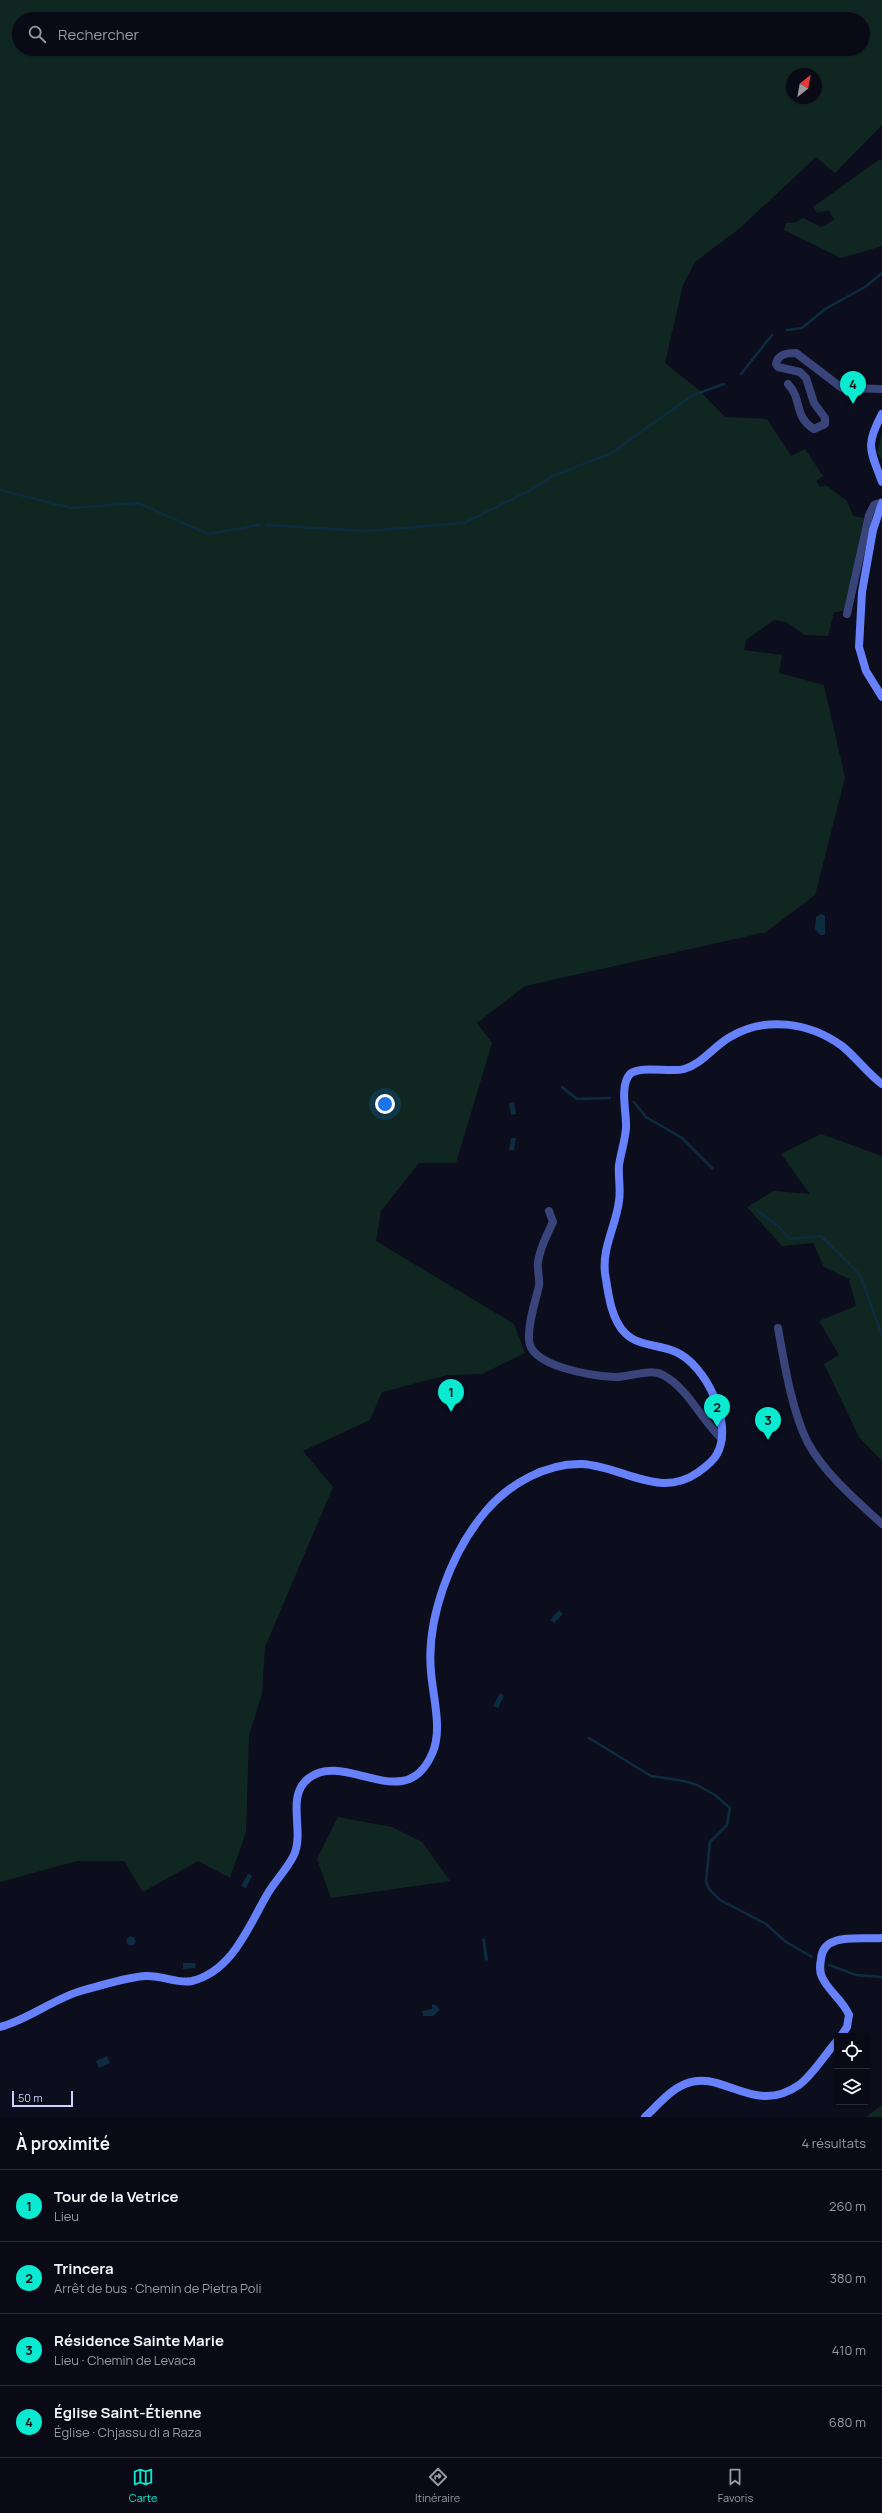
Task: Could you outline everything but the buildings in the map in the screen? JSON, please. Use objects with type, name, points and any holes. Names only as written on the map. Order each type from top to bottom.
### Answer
[{"type":"street","points":[[788,384],[798,401],[800,414],[805,423],[814,429],[825,424],[825,418],[814,403],[806,378],[800,372],[780,369],[776,364],[779,357],[786,353],[796,353],[842,388],[865,390],[882,389]]},
{"type":"street","points":[[882,414],[871,435],[870,451],[882,482]]},
{"type":"street","points":[[848,614],[869,515],[874,506],[882,503]]},
{"type":"street","points":[[882,503],[873,530],[862,592],[859,647],[866,671],[882,697]]},
{"type":"street","points":[[0,2027],[16,2023],[77,1992],[142,1976],[190,1981],[216,1968],[239,1944],[267,1895],[291,1861],[297,1847],[296,1795],[303,1782],[315,1773],[332,1770],[396,1782],[414,1776],[424,1768],[433,1753],[437,1736],[430,1642],[436,1608],[458,1555],[475,1525],[500,1497],[514,1486],[541,1472],[566,1464],[588,1464],[652,1483],[675,1482],[691,1477],[708,1465],[717,1454],[723,1431],[713,1395],[704,1377],[691,1361],[675,1351],[636,1342],[622,1331],[614,1318],[605,1270],[606,1250],[619,1203],[620,1163],[626,1128],[625,1093],[628,1079],[631,1074],[641,1070],[683,1070],[696,1063],[726,1039],[746,1028],[768,1023],[796,1026],[823,1035],[843,1047],[882,1084]]},
{"type":"street","points":[[550,1211],[553,1222],[540,1248],[538,1264],[539,1283],[530,1323],[529,1341],[533,1352],[541,1359],[578,1372],[628,1377],[652,1372],[662,1374],[681,1390],[722,1439]]},
{"type":"street","points":[[778,1328],[794,1402],[808,1442],[825,1467],[854,1498],[882,1524]]},
{"type":"street","points":[[843,2033],[847,2028],[849,2015],[840,1999],[822,1978],[820,1968],[821,1954],[826,1946],[834,1941],[882,1938]]},
{"type":"street","points":[[645,2117],[674,2091],[685,2084],[698,2080],[753,2096],[765,2097],[782,2094],[800,2084],[834,2044]]},
{"type":"green space","points":[[0,0],[882,0],[882,125],[835,173],[816,157],[740,228],[695,262],[683,285],[665,363],[699,390],[725,417],[767,419],[791,456],[805,449],[823,476],[816,481],[820,487],[826,485],[847,501],[853,516],[864,518],[844,611],[834,612],[828,636],[805,635],[786,622],[774,620],[746,640],[744,650],[782,655],[779,673],[824,685],[845,778],[815,895],[766,932],[525,986],[477,1023],[492,1043],[456,1163],[419,1163],[381,1211],[376,1241],[514,1324],[525,1353],[482,1374],[448,1375],[382,1392],[370,1420],[303,1451],[333,1487],[265,1647],[262,1694],[249,1735],[246,1832],[230,1878],[198,1861],[143,1892],[124,1861],[77,1861],[0,1882]]},
{"type":"green space","points":[[880,159],[882,162],[882,246],[841,258],[784,230],[786,223],[796,222],[803,218],[821,227],[834,220],[829,210],[817,213],[813,207]]},
{"type":"green space","points":[[882,434],[882,459],[877,453]]},
{"type":"green space","points":[[821,1134],[882,1156],[882,1461],[859,1437],[824,1364],[839,1355],[819,1321],[856,1306],[849,1279],[824,1267],[813,1243],[782,1246],[747,1207],[774,1191],[810,1194],[781,1154]]},
{"type":"green space","points":[[338,1817],[392,1827],[422,1842],[450,1881],[331,1898],[317,1859]]},
{"type":"green space","points":[[882,2105],[882,2117],[866,2117]]},
{"type":"water","points":[[821,914],[825,916],[825,935],[820,935],[815,929],[816,917]]},
{"type":"water","points":[[514,1102],[516,1114],[511,1115],[509,1103]]},
{"type":"water","points":[[511,1138],[516,1138],[514,1150],[509,1150]]},
{"type":"water","points":[[559,1610],[563,1614],[554,1623],[550,1620]]},
{"type":"water","points":[[500,1693],[504,1696],[498,1708],[493,1706]]},
{"type":"water","points":[[248,1874],[252,1876],[246,1888],[241,1886]]},
{"type":"water","points":[[131,1936],[136,1941],[131,1946],[126,1941]]},
{"type":"water","points":[[485,1938],[488,1960],[485,1961],[482,1939]]},
{"type":"water","points":[[183,1963],[195,1963],[196,1966],[195,1968],[183,1969]]},
{"type":"water","points":[[432,2004],[436,2005],[440,2010],[433,2016],[423,2016],[422,2011],[432,2009]]},
{"type":"water","points":[[107,2056],[110,2063],[99,2068],[96,2061]]},
{"type":"waterway","points":[[787,330],[802,328],[825,309],[865,287],[882,273]]},
{"type":"waterway","points":[[741,374],[772,335]]},
{"type":"waterway","points":[[266,525],[366,531],[464,523],[533,489],[552,476],[610,454],[693,395],[724,384]]},
{"type":"waterway","points":[[0,490],[71,508],[138,503],[208,534],[259,525]]},
{"type":"waterway","points":[[562,1087],[577,1099],[610,1098]]},
{"type":"waterway","points":[[634,1102],[646,1117],[682,1138],[712,1168]]},
{"type":"waterway","points":[[756,1210],[776,1224],[790,1239],[821,1236],[860,1275],[882,1335]]},
{"type":"waterway","points":[[589,1738],[651,1776],[684,1781],[697,1785],[715,1795],[730,1808],[727,1825],[710,1842],[706,1881],[709,1889],[720,1900],[766,1924],[786,1942],[812,1957]]},
{"type":"waterway","points":[[829,1965],[856,1975],[882,1977]]},
{"type":"place","name":"Église Saint-Étienne","points":[[853,404]]},
{"type":"place","name":"Tour de la Vetrice","points":[[451,1412]]},
{"type":"place","name":"Trincera","points":[[717,1427]]},
{"type":"place","name":"Résidence Sainte Marie","points":[[768,1440]]}]
